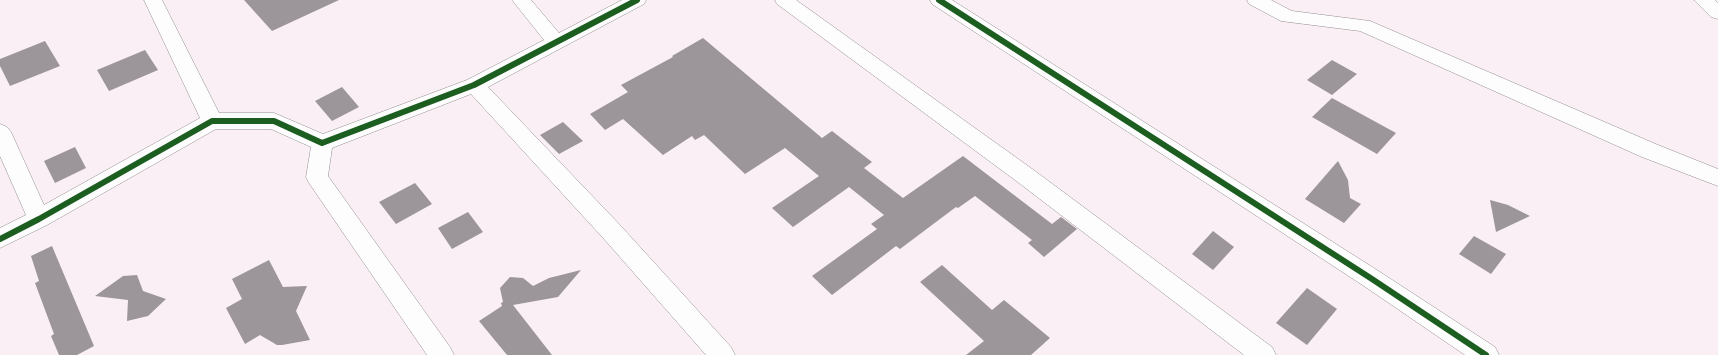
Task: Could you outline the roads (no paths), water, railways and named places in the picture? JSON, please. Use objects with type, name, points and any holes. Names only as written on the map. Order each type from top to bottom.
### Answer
[{"type":"street","points":[[153,0],[212,121]]},
{"type":"street","points":[[521,0],[556,43]]},
{"type":"street","points":[[0,239],[39,219],[212,121],[274,121],[322,143],[474,85],[637,0]]},
{"type":"street","points":[[784,0],[1027,177],[1264,355]]},
{"type":"street","points":[[939,0],[1372,279],[1486,355]]},
{"type":"street","points":[[1256,0],[1288,17],[1363,25],[1650,151],[1718,178]]},
{"type":"street","points":[[474,85],[612,232],[722,355]]},
{"type":"street","points":[[0,132],[39,219]]},
{"type":"street","points":[[322,143],[318,177],[441,355]]}]
